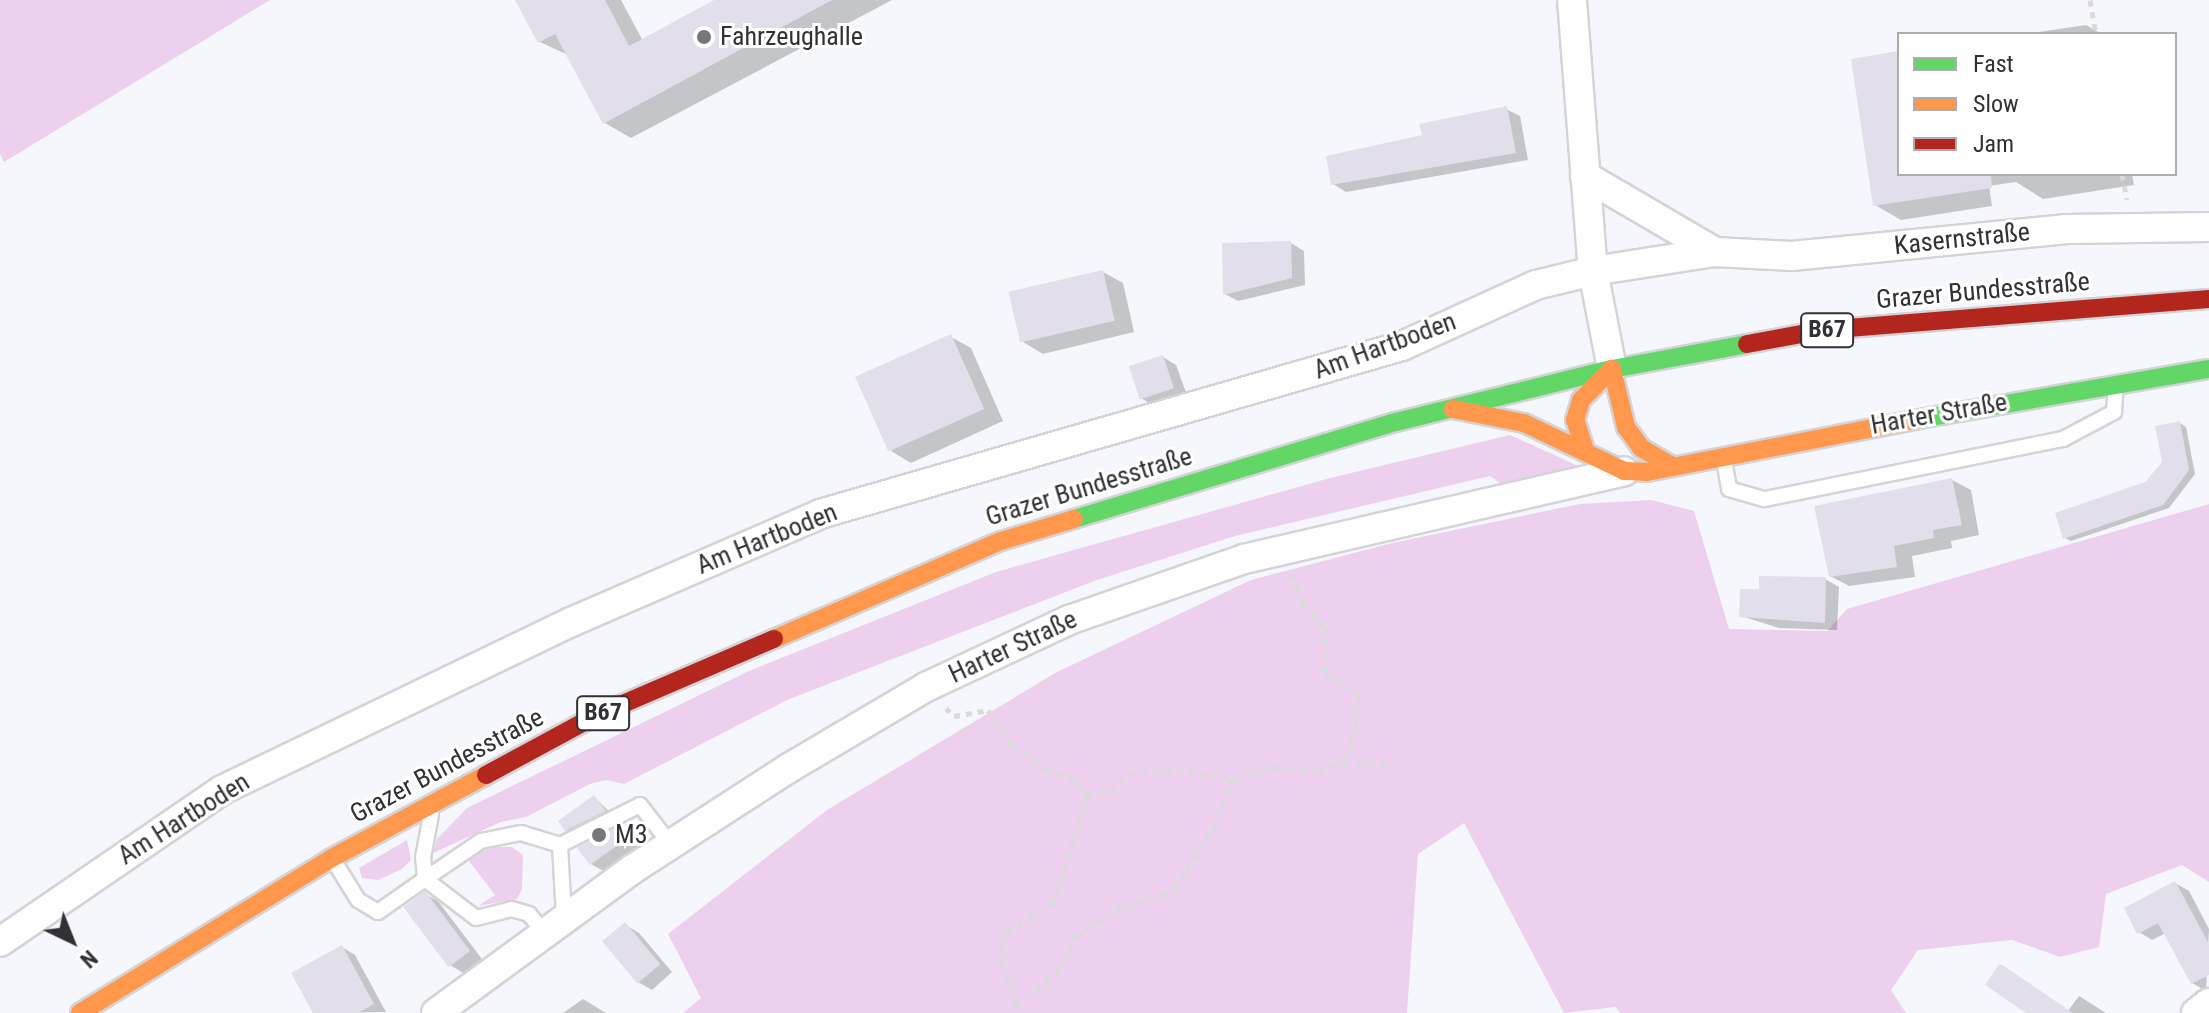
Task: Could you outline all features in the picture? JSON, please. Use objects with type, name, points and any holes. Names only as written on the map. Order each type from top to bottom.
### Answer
[{"type":"main road","name":"Grazer Bundesstraße","points":[[80,1013],[332,858],[433,801],[623,704],[1001,541],[1453,409],[1612,369],[1823,330],[2209,299]]},
{"type":"main road","points":[[1585,450],[1575,420],[1581,400],[1612,369]]},
{"type":"main road","points":[[1612,369],[1626,427],[1641,448],[1670,465]]},
{"type":"main road","name":"Harter Straße","points":[[1624,471],[1724,456],[2116,382],[2209,369]]},
{"type":"main road","points":[[1453,409],[1524,423],[1624,471]]},
{"type":"street","points":[[1572,0],[1593,271],[1612,369]]},
{"type":"street","name":"Kasernstraße","points":[[1585,176],[1715,252]]},
{"type":"street","name":"Kasernstraße","points":[[1593,271],[1715,252],[1792,256],[2065,229],[2209,227]]},
{"type":"street","name":"Am Hartboden","points":[[0,942],[222,790],[571,622],[820,514],[1402,346],[1536,285],[1593,271]]},
{"type":"street","name":"Harter Straße","points":[[436,1013],[554,925],[671,845],[926,687],[1069,620],[1285,549],[1624,471]]},
{"type":"street","points":[[2196,1013],[2209,1003]]},
{"type":"lane","points":[[1724,456],[1729,489],[1765,499],[2063,439],[2114,412],[2116,382]]},
{"type":"lane","points":[[433,801],[423,858],[425,879],[476,918],[512,909],[554,925],[560,845]]},
{"type":"lane","points":[[332,858],[358,900],[378,912],[481,841],[521,833],[560,845],[640,805],[671,845]]},
{"type":"path","points":[[2090,0],[2096,32]]},
{"type":"path","points":[[1285,549],[1302,604],[1325,628],[1325,673],[1358,694],[1356,726],[1344,762]]},
{"type":"path","points":[[926,687],[954,716],[988,710],[1012,745],[1045,769],[1076,780],[1087,795]]},
{"type":"path","points":[[1087,795],[1110,791],[1130,773],[1188,771],[1233,779],[1275,767],[1319,771],[1344,762],[1387,766]]},
{"type":"path","points":[[1011,1013],[1058,972],[1076,936],[1115,910],[1174,890],[1213,828],[1233,779]]},
{"type":"path","points":[[1017,1005],[1002,964],[1003,934],[1053,903],[1087,795]]},
{"type":"shaded area","points":[[0,0],[270,0],[4,162],[0,154]]},
{"type":"shaded area","points":[[1510,435],[1587,470],[1504,486],[1490,476],[1235,536],[1097,580],[787,700],[624,784],[606,780],[590,784],[526,817],[501,822],[433,853],[437,839],[467,808],[749,671],[996,572],[1330,478]]},
{"type":"shaded area","points":[[1651,500],[1694,511],[1729,629],[1827,631],[1847,609],[2209,504],[2209,882],[2182,865],[2106,894],[2099,947],[2060,957],[2012,940],[1918,950],[1891,990],[1906,1013],[1620,1013],[1616,1007],[1564,1013],[1464,823],[1418,854],[1407,1013],[683,1013],[701,998],[668,934],[827,810],[1057,672],[1251,580],[1392,543],[1580,504]]},
{"type":"shaded area","points":[[407,840],[411,860],[402,869],[378,880],[362,878],[359,868]]},
{"type":"shaded area","points":[[490,847],[512,847],[523,855],[522,889],[517,899],[478,906],[495,895],[469,861],[448,872]]},
{"type":"building","name":"Fahrzeughalle","points":[[515,0],[605,0],[629,46],[714,0],[832,0],[603,124],[555,34],[538,43]]},
{"type":"building","points":[[1897,51],[1897,176],[1991,176],[1992,188],[1873,206],[1851,59]]},
{"type":"building","points":[[1507,106],[1516,153],[1331,185],[1326,156],[1422,135],[1419,124]]},
{"type":"building","points":[[1291,241],[1292,278],[1223,295],[1222,243]]},
{"type":"building","points":[[1103,270],[1115,321],[1020,342],[1008,292]]},
{"type":"building","points":[[951,334],[984,409],[888,452],[855,377]]},
{"type":"building","points":[[1163,355],[1174,388],[1140,399],[1129,366]]},
{"type":"building","points":[[2180,421],[2189,470],[2163,505],[2063,539],[2055,513],[2145,482],[2162,462],[2155,426]]},
{"type":"building","points":[[1952,478],[1962,525],[1933,530],[1934,538],[1894,546],[1897,567],[1829,577],[1814,506]]},
{"type":"building","points":[[1759,576],[1826,577],[1825,623],[1739,617],[1740,589],[1759,589]]},
{"type":"building","points":[[594,795],[606,811],[565,831],[558,821]]},
{"type":"building","points":[[618,827],[626,839],[590,865],[577,848]]},
{"type":"building","points":[[2175,881],[2209,944],[2209,975],[2191,984],[2158,923],[2137,934],[2124,908]]},
{"type":"building","points":[[425,891],[470,951],[449,967],[403,907]]},
{"type":"building","points":[[625,922],[660,964],[637,983],[602,941]]},
{"type":"building","points":[[342,945],[374,1004],[358,1013],[313,1013],[291,973]]},
{"type":"building","points":[[1999,964],[2073,1013],[2026,1013],[1985,985]]},
{"type":"traffic: fast","points":[[1074,519],[1396,422],[1612,369],[1747,344]]},
{"type":"traffic: fast","points":[[1919,419],[2209,369]]},
{"type":"traffic: slow","points":[[1612,369],[1626,427],[1641,448],[1670,465]]},
{"type":"traffic: slow","points":[[1585,450],[1575,420],[1581,400],[1612,369]]},
{"type":"traffic: slow","points":[[1453,409],[1524,423],[1624,471],[1647,472],[1919,419]]},
{"type":"traffic: slow","points":[[774,639],[1001,541],[1074,519]]},
{"type":"traffic: slow","points":[[80,1013],[332,858],[486,775]]},
{"type":"traffic: jam","points":[[1747,344],[1823,330],[2209,299]]},
{"type":"traffic: jam","points":[[486,775],[595,716],[774,639]]},
{"type":"place","name":"Fahrzeughalle","points":[[704,37]]},
{"type":"place","name":"M3","points":[[599,835]]}]
